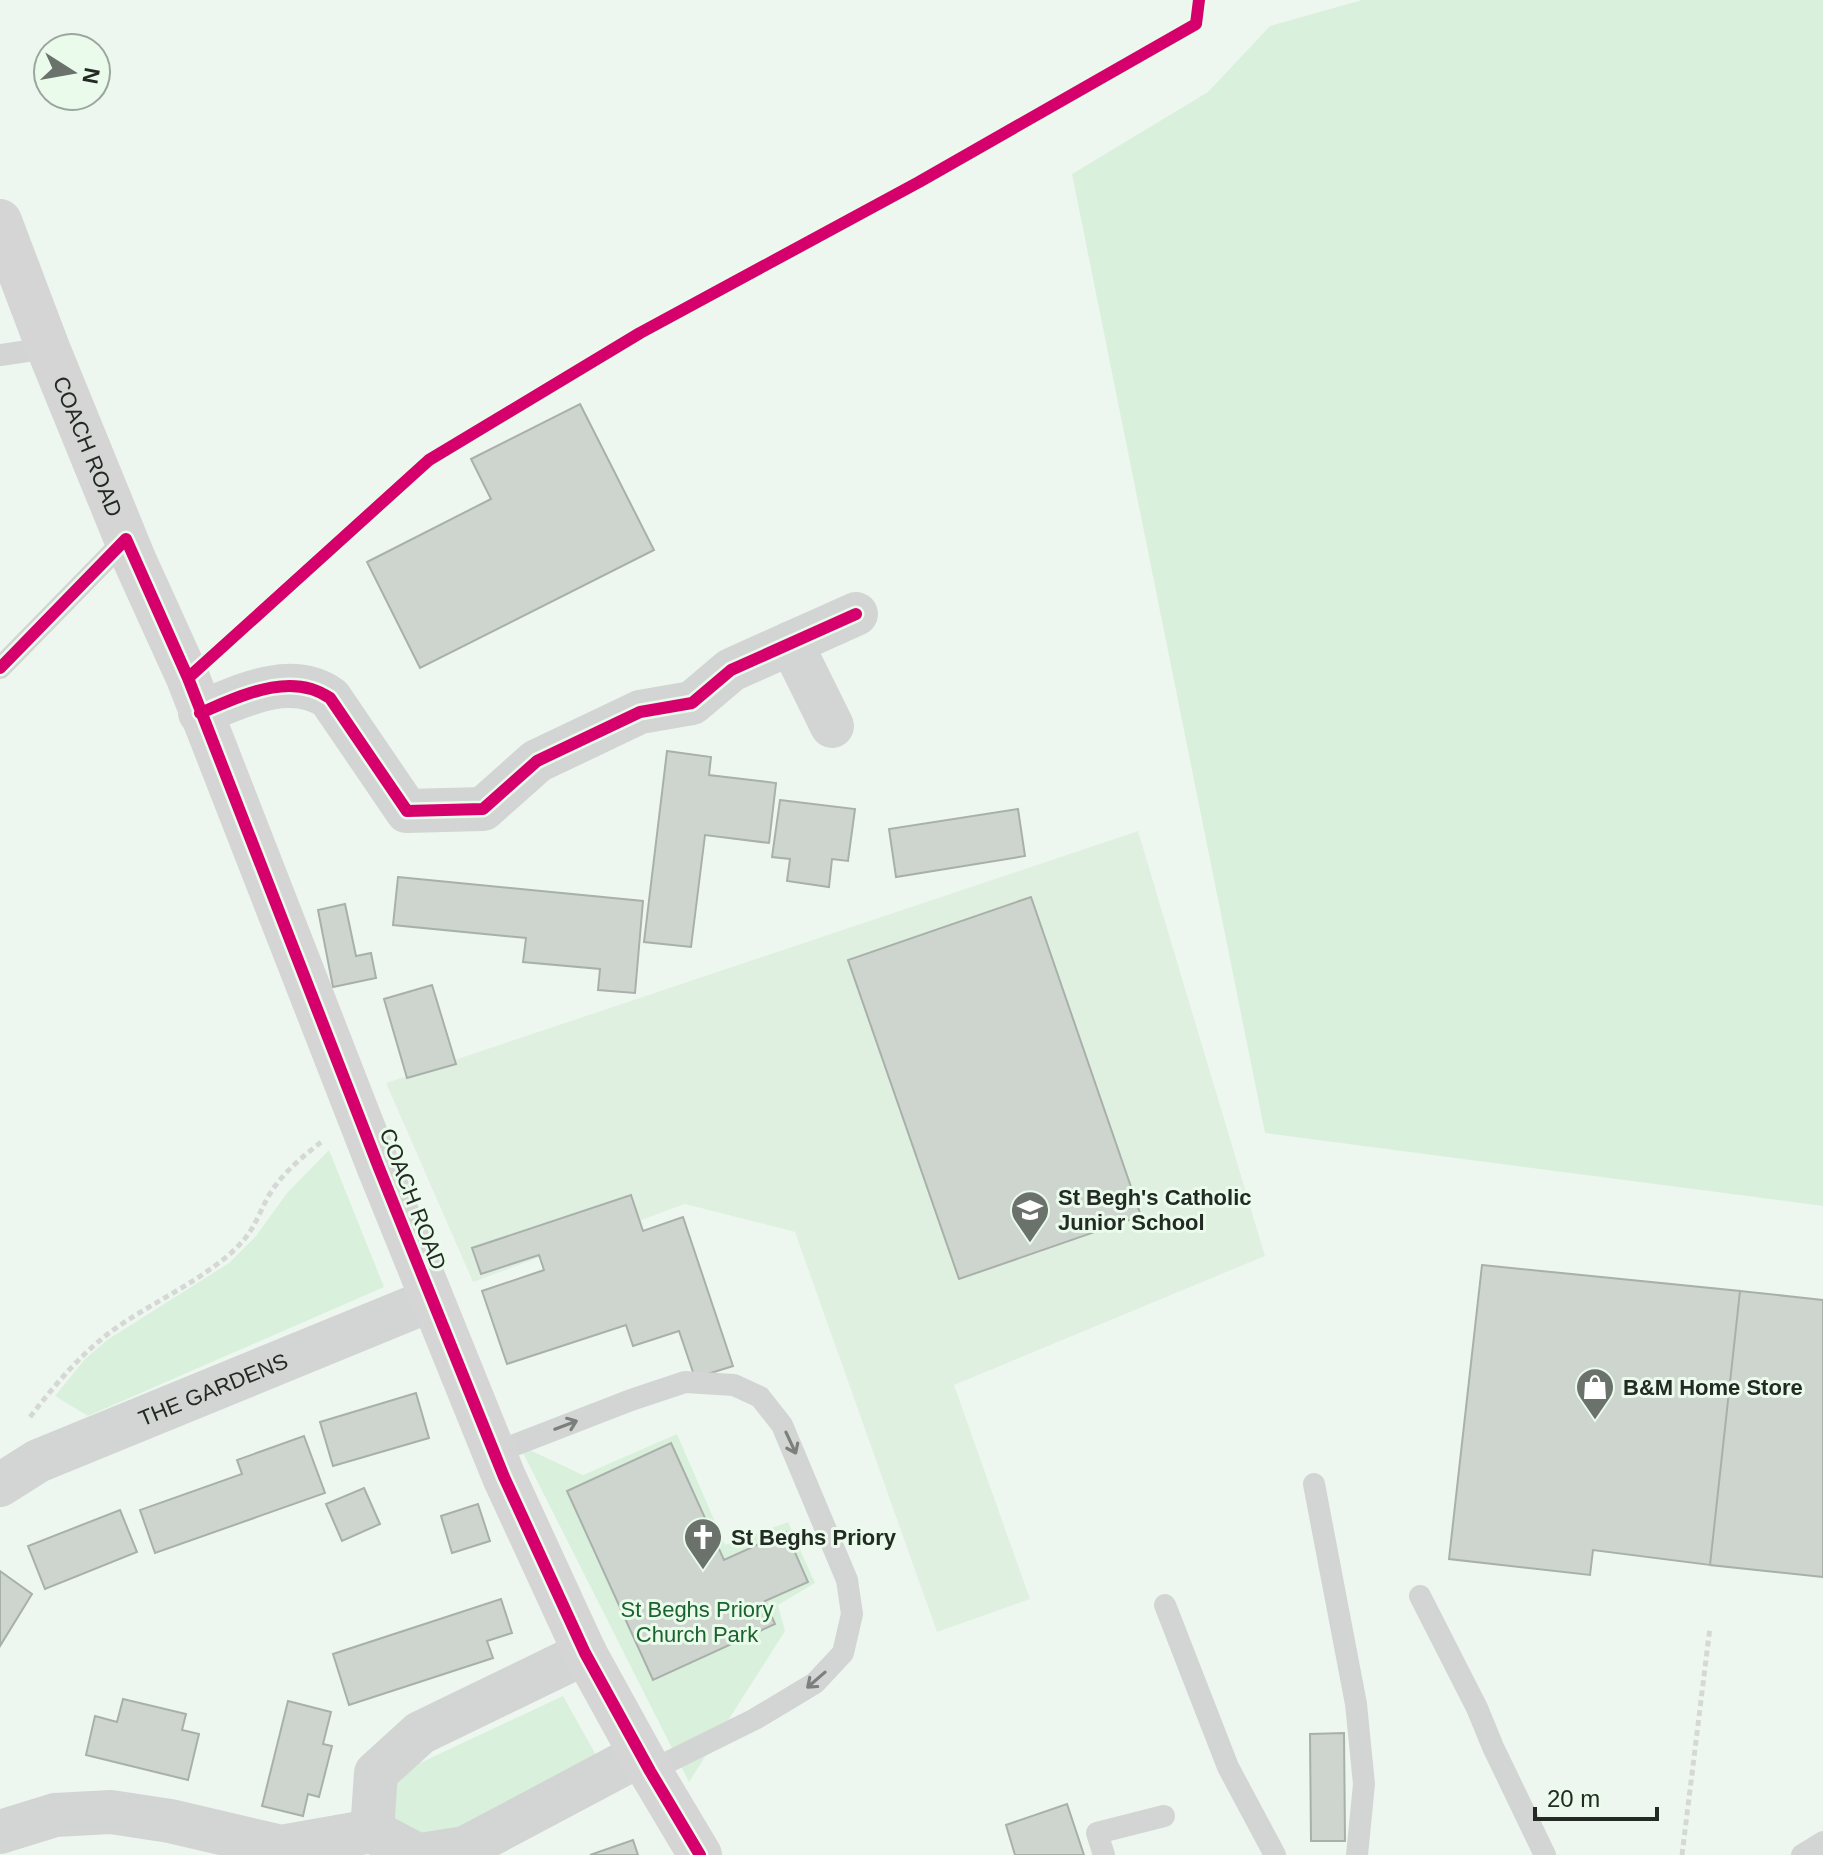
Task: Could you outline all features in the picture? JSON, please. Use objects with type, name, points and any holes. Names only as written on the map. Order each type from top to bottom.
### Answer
[{"type":"street","name":"COACH ROAD","points":[[0,221],[126,539],[188,678],[431,1300],[494,1453],[585,1653],[700,1855]]},
{"type":"street","points":[[200,713],[272,687],[299,686],[321,692],[330,698],[407,811],[483,809],[537,761],[640,712],[692,703],[731,670],[856,614]]},
{"type":"street","points":[[791,643],[832,726]]},
{"type":"street","name":"THE GARDENS","points":[[0,1485],[38,1461],[431,1300]]},
{"type":"street","points":[[372,1831],[376,1773],[420,1733],[585,1653]]},
{"type":"street","points":[[0,1832],[55,1815],[111,1812],[170,1821],[281,1847],[372,1831],[418,1855],[465,1848],[645,1763]]},
{"type":"lane","points":[[0,355],[48,348]]},
{"type":"lane","points":[[0,668],[126,539]]},
{"type":"lane","points":[[494,1453],[685,1382],[734,1385],[760,1397],[782,1425],[847,1580],[852,1614],[843,1653],[815,1683],[755,1719],[645,1763]]},
{"type":"lane","points":[[1314,1484],[1356,1704],[1364,1784],[1357,1855]]},
{"type":"lane","points":[[1420,1596],[1477,1708],[1545,1855]]},
{"type":"lane","points":[[1165,1605],[1228,1767],[1275,1855]]},
{"type":"lane","points":[[1104,1855],[1097,1833],[1164,1816]]},
{"type":"lane","points":[[1802,1855],[1823,1842]]},
{"type":"path","points":[[29,1418],[82,1355],[111,1332],[207,1272],[232,1252],[255,1227],[269,1195],[304,1156],[324,1140]]},
{"type":"path","points":[[1682,1855],[1710,1627]]},
{"type":"shaded area","name":"St Begh's Catholic Junior School","points":[[1138,831],[1265,1256],[954,1385],[1030,1599],[937,1632],[795,1232],[685,1204],[473,1282],[386,1083]]},
{"type":"green space","points":[[1362,0],[1823,0],[1823,1206],[1265,1133],[1072,174],[1208,92],[1270,26]]},
{"type":"green space","points":[[329,1150],[384,1287],[88,1416],[55,1396],[85,1359],[107,1340],[229,1263],[256,1236],[287,1193]]},
{"type":"green space","name":"St Beghs Priory Church Park","points":[[677,1434],[725,1545],[788,1522],[815,1583],[778,1605],[785,1631],[689,1782],[519,1445],[583,1475]]},
{"type":"green space","points":[[563,1696],[596,1755],[438,1838],[404,1836],[386,1821],[388,1793],[409,1768]]},
{"type":"building","points":[[580,404],[654,550],[420,668],[367,562],[491,499],[471,459]]},
{"type":"building","points":[[667,751],[711,757],[709,775],[776,783],[769,843],[705,835],[691,947],[644,942]]},
{"type":"building","points":[[780,800],[855,809],[848,861],[832,859],[829,887],[787,881],[790,859],[772,857]]},
{"type":"building","points":[[1018,809],[1025,856],[896,877],[889,829]]},
{"type":"building","points":[[398,877],[643,901],[635,993],[598,990],[600,969],[523,962],[526,938],[393,925]]},
{"type":"building","points":[[1031,897],[1141,1216],[959,1279],[848,960]]},
{"type":"building","points":[[345,904],[356,956],[371,953],[376,978],[333,987],[318,910]]},
{"type":"building","points":[[432,985],[456,1064],[407,1078],[384,999]]},
{"type":"building","points":[[631,1195],[643,1231],[683,1217],[733,1366],[695,1378],[679,1331],[633,1346],[626,1325],[507,1364],[482,1291],[544,1270],[539,1255],[481,1274],[472,1248]]},
{"type":"building","name":"B&M Home Store","points":[[1482,1265],[1740,1291],[1710,1565],[1593,1550],[1590,1575],[1449,1559]]},
{"type":"building","points":[[1740,1291],[1823,1300],[1823,1577],[1710,1565]]},
{"type":"building","points":[[416,1393],[429,1438],[333,1466],[320,1422]]},
{"type":"building","points":[[304,1436],[325,1493],[155,1553],[140,1510],[242,1474],[237,1460]]},
{"type":"building","name":"St Beghs Priory Church Park","points":[[671,1443],[724,1560],[786,1532],[808,1582],[765,1601],[775,1624],[653,1680],[567,1491]]},
{"type":"building","points":[[364,1488],[380,1524],[342,1541],[326,1504]]},
{"type":"building","points":[[478,1504],[490,1541],[452,1553],[441,1516]]},
{"type":"building","points":[[120,1510],[137,1552],[45,1589],[28,1546]]},
{"type":"building","points":[[0,1571],[32,1594],[0,1646]]},
{"type":"building","points":[[501,1599],[512,1633],[487,1641],[493,1658],[349,1705],[333,1654]]},
{"type":"building","points":[[123,1699],[186,1714],[182,1730],[199,1734],[188,1780],[86,1755],[95,1716],[117,1722]]},
{"type":"building","points":[[288,1701],[331,1712],[323,1744],[332,1746],[319,1797],[308,1794],[303,1816],[262,1806]]},
{"type":"building","points":[[1344,1733],[1345,1841],[1311,1841],[1310,1734]]},
{"type":"building","points":[[1067,1804],[1084,1855],[1015,1855],[1006,1825]]},
{"type":"building","points":[[633,1840],[638,1855],[590,1855]]},
{"type":"cycle path","points":[[188,678],[429,460],[640,333],[919,182],[1196,24],[1199,0]]},
{"type":"cycle path","points":[[0,668],[126,539],[188,678],[379,1168],[504,1477],[585,1653],[700,1855]]},
{"type":"cycle path","points":[[200,713],[265,689],[298,686],[315,690],[330,698],[407,811],[483,809],[537,761],[640,712],[692,703],[731,670],[856,614]]},
{"type":"place","name":"St Begh's Catholic Junior School","points":[[1030,1244]]},
{"type":"place","name":"B&M Home Store","points":[[1595,1421]]},
{"type":"place","name":"St Beghs Priory","points":[[703,1571]]}]
